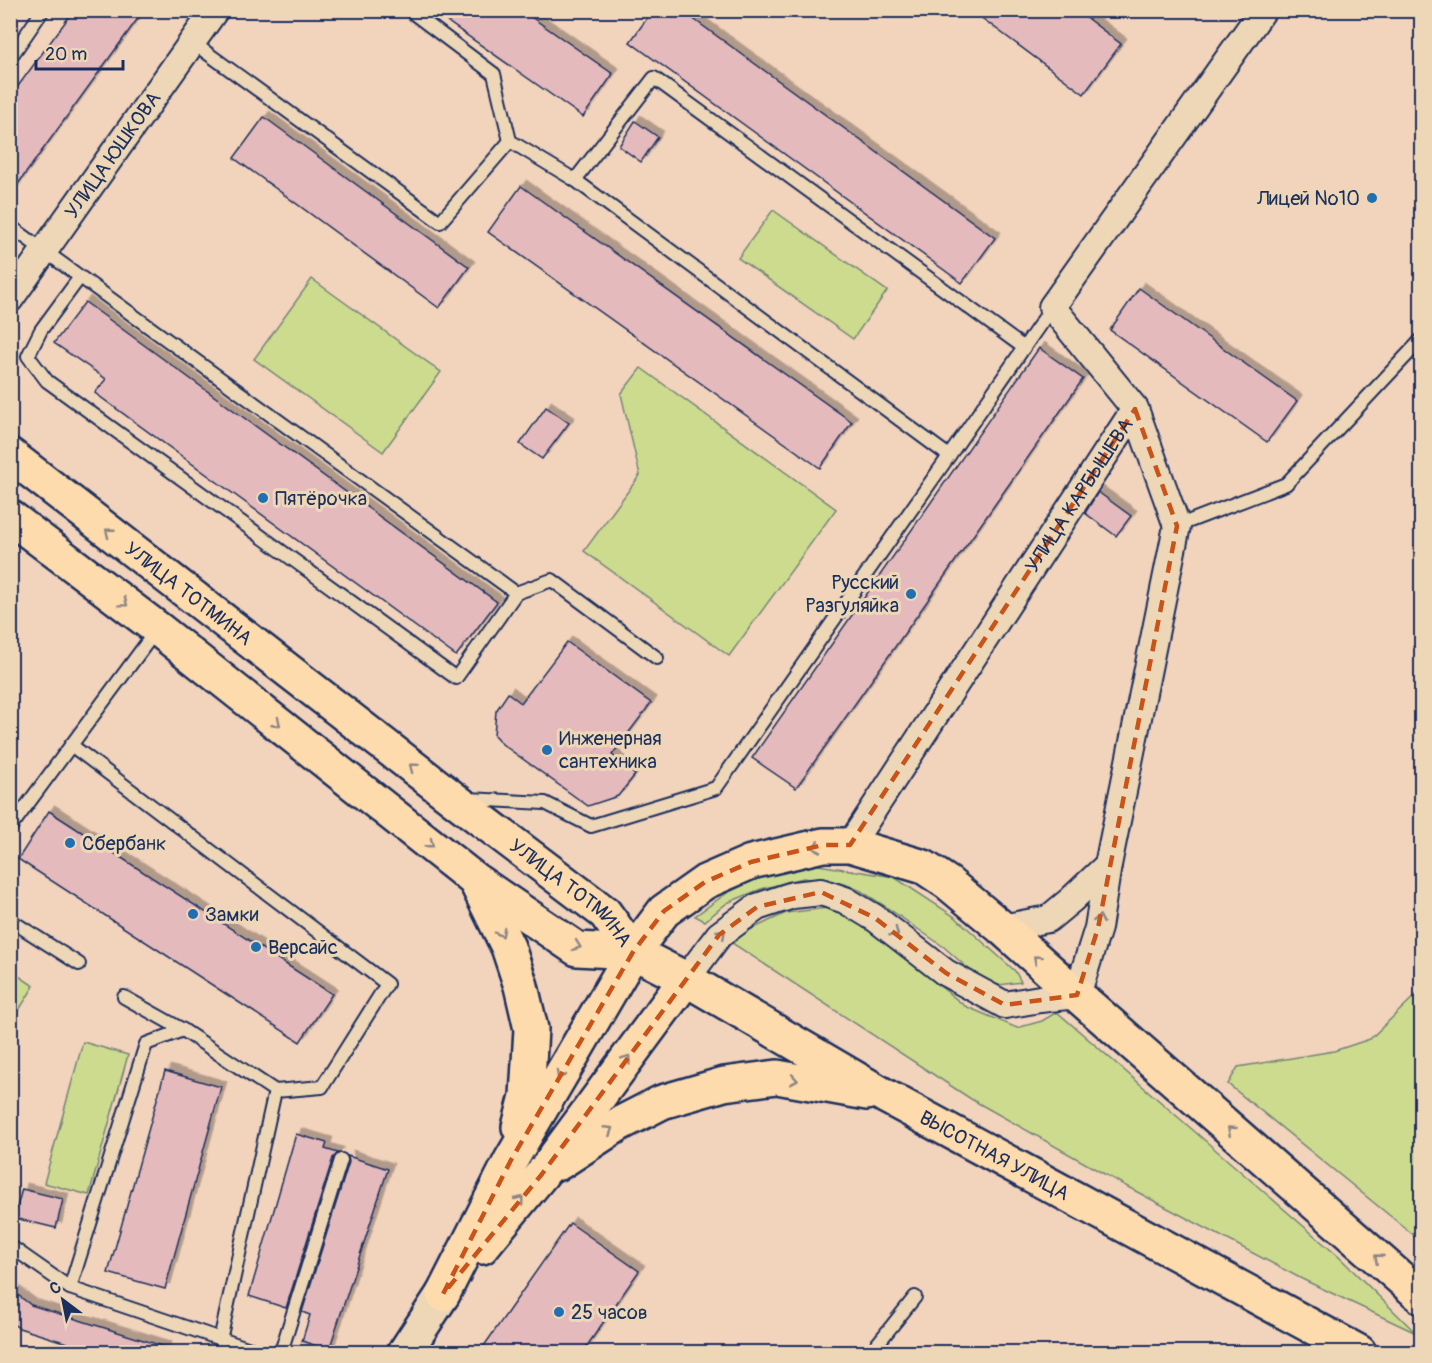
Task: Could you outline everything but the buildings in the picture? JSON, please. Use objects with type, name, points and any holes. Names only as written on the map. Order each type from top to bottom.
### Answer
[{"type":"main road","name":"УЛИЦА ТОТМИНА","points":[[10,455],[605,913],[633,952]]},
{"type":"main road","name":"УЛИЦА ТОТМИНА","points":[[10,517],[158,628],[475,880],[577,949],[633,952]]},
{"type":"main road","points":[[405,1353],[443,1294],[510,1160],[633,952],[664,911],[705,882],[751,862],[823,846],[850,845],[924,867],[948,883],[1422,1297]]},
{"type":"main road","points":[[475,880],[508,947],[521,986],[531,1029],[527,1096],[510,1160]]},
{"type":"main road","name":"ВЫСОТНАЯ УЛИЦА","points":[[633,952],[686,979],[887,1097],[1359,1353]]},
{"type":"main road","points":[[443,1294],[542,1174],[686,979]]},
{"type":"main road","points":[[542,1174],[619,1124],[662,1102],[724,1084],[777,1077],[887,1097]]},
{"type":"street","name":"УЛИЦА ЮШКОВА","points":[[10,299],[215,10]]},
{"type":"street","points":[[1052,308],[1263,10]]},
{"type":"street","name":"УЛИЦА КАРБЫШЕВА","points":[[850,845],[1135,409],[1052,308]]},
{"type":"street","points":[[686,979],[718,935],[757,907],[792,895],[821,892],[845,900],[875,918],[946,973],[1005,1005],[1077,995],[1098,928],[1108,865],[1177,526],[1135,409]]},
{"type":"street","points":[[1002,928],[1048,919],[1108,865]]},
{"type":"lane","points":[[10,58],[43,10]]},
{"type":"lane","points":[[409,10],[494,74],[510,141],[575,180],[950,456]]},
{"type":"lane","points":[[192,42],[440,222],[510,141]]},
{"type":"lane","points":[[575,180],[654,78],[1023,347]]},
{"type":"lane","points":[[10,226],[516,593]]},
{"type":"lane","points":[[80,277],[41,330],[28,356],[47,381],[456,678],[516,593],[552,580],[657,658]]},
{"type":"lane","points":[[454,798],[545,803],[591,826],[716,788],[1052,308]]},
{"type":"lane","points":[[1177,526],[1286,484],[1422,339]]},
{"type":"lane","points":[[10,828],[158,628]]},
{"type":"lane","points":[[71,745],[387,984],[322,1087],[275,1090],[183,1030],[124,997]]},
{"type":"lane","points":[[10,920],[79,964]]},
{"type":"lane","points":[[70,1288],[146,1044],[183,1030]]},
{"type":"lane","points":[[220,1340],[275,1090]]},
{"type":"lane","points":[[281,1353],[341,1160]]},
{"type":"lane","points":[[10,1246],[70,1288],[259,1353]]},
{"type":"lane","points":[[872,1353],[915,1297]]},
{"type":"highlighted area","points":[[1135,409],[1177,526],[1098,928],[1077,995],[1005,1005],[946,973],[875,918],[821,892],[757,907],[719,935],[542,1174],[443,1294],[511,1160],[633,952],[664,911],[705,882],[751,862],[823,845],[850,845]]},
{"type":"green space","points":[[773,210],[887,291],[853,339],[738,258]]},
{"type":"green space","points":[[312,279],[441,372],[383,452],[254,359]]},
{"type":"green space","points":[[641,368],[836,509],[729,656],[584,551],[640,475],[621,394]]},
{"type":"green space","points":[[818,865],[894,877],[955,917],[1015,971],[1021,982],[999,985],[986,982],[944,947],[861,891],[845,884],[803,878],[761,889],[727,903],[705,921],[695,916],[727,893],[770,872]]},
{"type":"green space","points":[[836,907],[861,923],[965,1006],[1017,1028],[1042,1021],[1057,1012],[1339,1257],[1416,1333],[1302,1279],[1124,1185],[971,1099],[732,943],[748,931],[786,913]]},
{"type":"green space","points":[[11,971],[34,986],[11,1023]]},
{"type":"green space","points":[[1421,990],[1421,1241],[1228,1084],[1238,1067],[1334,1051],[1370,1039]]},
{"type":"green space","points":[[83,1042],[128,1055],[89,1195],[44,1183]]},
{"type":"place","name":"Лицей №10","points":[[1372,198]]},
{"type":"place","name":"Пятёрочка","points":[[263,498]]},
{"type":"place","name":"Русский Разгуляйка","points":[[911,594]]},
{"type":"place","name":"Инженерная сантехника","points":[[547,750]]},
{"type":"place","name":"Сбербанк","points":[[70,843]]},
{"type":"place","name":"Замки","points":[[193,914]]},
{"type":"place","name":"Версайс","points":[[256,947]]},
{"type":"place","name":"25 часов","points":[[559,1312]]}]
